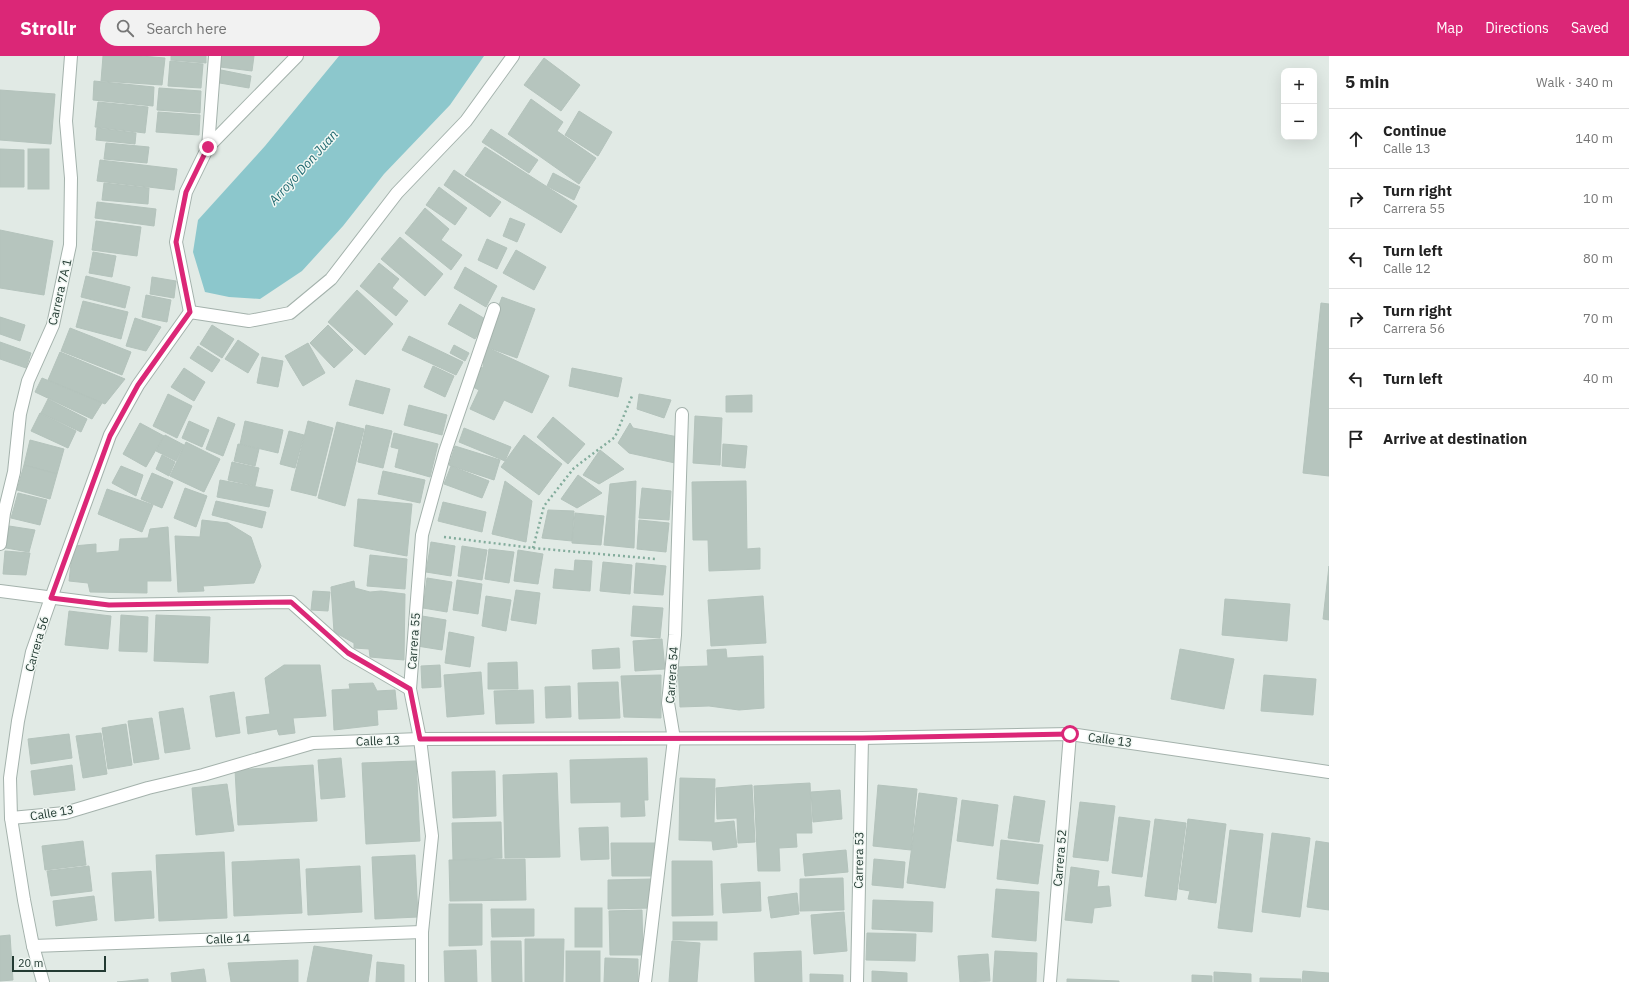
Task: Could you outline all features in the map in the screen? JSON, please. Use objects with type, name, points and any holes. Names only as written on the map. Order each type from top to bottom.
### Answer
[{"type":"street","name":"Carrera 7A 1","points":[[0,544],[4,513],[14,472],[20,414],[28,381],[53,325],[70,245],[71,178],[66,121],[71,56]]},
{"type":"street","points":[[208,147],[215,56]]},
{"type":"street","points":[[297,56],[208,147],[186,192],[176,242],[190,312],[249,321],[290,313],[331,279],[397,193],[466,121],[513,56]]},
{"type":"street","name":"Carrera 55","points":[[422,982],[422,932],[432,836],[420,739],[410,689],[422,535],[445,452],[494,308]]},
{"type":"street","name":"Carrera 56","points":[[43,982],[33,946],[24,900],[11,818],[10,778],[18,721],[32,652],[110,436],[138,385],[190,312]]},
{"type":"street","name":"Carrera 54","points":[[645,982],[674,739],[668,703],[675,635],[676,561],[682,414]]},
{"type":"street","points":[[0,591],[109,605],[291,602],[348,653],[410,689]]},
{"type":"street","name":"Calle 13","points":[[11,818],[65,813],[148,788],[203,775],[313,743],[420,739],[862,738],[1070,734],[1329,772]]},
{"type":"street","name":"Carrera 52","points":[[1050,982],[1070,734]]},
{"type":"street","name":"Carrera 53","points":[[857,982],[862,738]]},
{"type":"street","name":"Calle 14","points":[[33,946],[422,932]]},
{"type":"path","points":[[533,548],[544,506],[574,468],[615,437],[632,396]]},
{"type":"path","points":[[422,535],[533,548],[676,561]]},
{"type":"water","name":"Arroyo Don Juan","points":[[339,56],[484,56],[450,105],[384,174],[343,226],[302,271],[260,299],[229,297],[205,292],[193,252],[198,220],[265,146]]},
{"type":"building","points":[[103,56],[141,56],[165,58],[162,85],[101,81]]},
{"type":"building","points":[[171,56],[206,56],[206,63],[171,60]]},
{"type":"building","points":[[221,56],[254,56],[252,71],[220,67]]},
{"type":"building","points":[[544,58],[580,85],[561,111],[524,85]]},
{"type":"building","points":[[170,61],[203,64],[201,88],[168,86]]},
{"type":"building","points":[[216,69],[251,76],[249,88],[214,82]]},
{"type":"building","points":[[94,81],[154,87],[153,106],[93,100]]},
{"type":"building","points":[[159,88],[201,91],[200,113],[157,110]]},
{"type":"building","points":[[0,90],[55,94],[51,144],[0,140]]},
{"type":"building","points":[[531,99],[563,122],[557,131],[596,158],[579,184],[508,134]]},
{"type":"building","points":[[98,102],[148,107],[145,133],[95,127]]},
{"type":"building","points":[[579,111],[612,132],[598,156],[565,135]]},
{"type":"building","points":[[158,112],[200,115],[199,135],[156,132]]},
{"type":"building","points":[[97,128],[136,133],[135,144],[96,140]]},
{"type":"building","points":[[491,129],[538,160],[529,173],[482,142]]},
{"type":"building","points":[[106,143],[149,147],[147,163],[104,159]]},
{"type":"building","points":[[485,147],[577,206],[561,233],[465,175]]},
{"type":"building","points":[[0,149],[24,150],[24,187],[0,187]]},
{"type":"building","points":[[28,149],[49,149],[49,189],[28,189]]},
{"type":"building","points":[[100,160],[177,169],[174,190],[97,181]]},
{"type":"building","points":[[454,170],[501,202],[490,217],[444,185]]},
{"type":"building","points":[[553,173],[580,187],[574,200],[547,186]]},
{"type":"building","points":[[104,183],[149,188],[148,204],[102,200]]},
{"type":"building","points":[[439,187],[467,208],[455,225],[426,205]]},
{"type":"building","points":[[97,202],[156,209],[154,226],[95,218]]},
{"type":"building","points":[[425,208],[449,229],[441,240],[462,255],[451,270],[405,233]]},
{"type":"building","points":[[510,218],[525,224],[517,242],[503,236]]},
{"type":"building","points":[[96,221],[141,227],[137,256],[92,250]]},
{"type":"building","points":[[0,230],[53,241],[44,295],[0,288]]},
{"type":"building","points":[[400,237],[443,274],[425,296],[381,259]]},
{"type":"building","points":[[487,239],[507,248],[497,269],[478,260]]},
{"type":"building","points":[[516,250],[546,267],[534,290],[503,273]]},
{"type":"building","points":[[93,252],[116,256],[112,277],[89,273]]},
{"type":"building","points":[[379,263],[399,279],[392,288],[408,301],[396,316],[360,286]]},
{"type":"building","points":[[465,267],[497,286],[486,307],[454,288]]},
{"type":"building","points":[[86,276],[130,287],[125,308],[81,297]]},
{"type":"building","points":[[152,277],[176,281],[174,298],[150,294]]},
{"type":"building","points":[[357,290],[393,324],[365,355],[328,322]]},
{"type":"building","points":[[146,295],[171,300],[167,322],[142,317]]},
{"type":"building","points":[[502,297],[535,309],[517,358],[484,346]]},
{"type":"building","points":[[83,301],[128,312],[121,339],[76,327]]},
{"type":"building","points":[[1321,303],[1329,304],[1329,476],[1303,473]]},
{"type":"building","points":[[460,304],[487,320],[475,339],[448,324]]},
{"type":"building","points":[[0,317],[25,325],[20,341],[0,334]]},
{"type":"building","points":[[135,318],[161,327],[146,351],[126,346]]},
{"type":"building","points":[[212,325],[234,339],[222,358],[200,344]]},
{"type":"building","points":[[328,325],[353,350],[334,368],[310,343]]},
{"type":"building","points":[[70,328],[131,352],[122,375],[61,351]]},
{"type":"building","points":[[409,336],[463,362],[456,375],[402,350]]},
{"type":"building","points":[[238,340],[259,354],[248,373],[225,359]]},
{"type":"building","points":[[0,342],[31,353],[26,368],[0,359]]},
{"type":"building","points":[[308,343],[325,373],[303,386],[285,356]]},
{"type":"building","points":[[454,345],[469,353],[465,361],[450,353]]},
{"type":"building","points":[[198,346],[220,360],[212,372],[190,358]]},
{"type":"building","points":[[484,346],[549,376],[532,413],[504,400],[494,420],[470,409],[479,390],[471,386],[480,367],[483,368]]},
{"type":"building","points":[[60,352],[125,379],[105,404],[48,380]]},
{"type":"building","points":[[262,357],[283,361],[278,387],[257,383]]},
{"type":"building","points":[[433,366],[454,376],[445,397],[424,387]]},
{"type":"building","points":[[184,368],[205,382],[194,401],[171,387]]},
{"type":"building","points":[[572,368],[622,378],[618,397],[569,386]]},
{"type":"building","points":[[42,378],[102,403],[92,419],[35,392]]},
{"type":"building","points":[[356,380],[390,389],[383,414],[349,405]]},
{"type":"building","points":[[168,394],[192,406],[177,438],[153,426]]},
{"type":"building","points":[[639,394],[671,400],[664,418],[637,409]]},
{"type":"building","points":[[752,395],[752,412],[726,412],[726,396]]},
{"type":"building","points":[[48,399],[87,419],[81,432],[41,413]]},
{"type":"building","points":[[409,405],[447,415],[442,435],[404,425]]},
{"type":"building","points":[[40,413],[76,431],[68,448],[31,431]]},
{"type":"building","points":[[695,416],[722,418],[720,465],[693,463]]},
{"type":"building","points":[[218,417],[235,424],[223,456],[206,449]]},
{"type":"building","points":[[553,417],[585,444],[568,464],[537,437]]},
{"type":"building","points":[[189,421],[209,430],[202,447],[182,438]]},
{"type":"building","points":[[245,421],[283,430],[278,453],[240,444]]},
{"type":"building","points":[[308,421],[333,428],[316,496],[291,490]]},
{"type":"building","points":[[337,422],[364,429],[345,506],[318,498]]},
{"type":"building","points":[[140,423],[164,436],[146,467],[123,454]]},
{"type":"building","points":[[630,423],[633,428],[678,437],[675,463],[629,453],[618,443]]},
{"type":"building","points":[[366,425],[392,431],[383,468],[358,462]]},
{"type":"building","points":[[464,428],[511,447],[505,461],[459,442]]},
{"type":"building","points":[[289,431],[304,435],[295,468],[280,464]]},
{"type":"building","points":[[394,433],[438,444],[430,477],[395,467],[399,449],[391,447]]},
{"type":"building","points":[[165,435],[184,445],[176,461],[156,451]]},
{"type":"building","points":[[524,435],[562,464],[539,495],[501,467]]},
{"type":"building","points":[[30,440],[64,449],[57,474],[24,465]]},
{"type":"building","points":[[186,442],[220,459],[204,492],[170,476]]},
{"type":"building","points":[[238,444],[259,449],[255,466],[234,461]]},
{"type":"building","points":[[723,444],[747,446],[745,468],[722,466]]},
{"type":"building","points":[[455,446],[500,460],[494,480],[449,465]]},
{"type":"building","points":[[600,450],[624,469],[599,484],[583,475]]},
{"type":"building","points":[[162,455],[175,462],[169,476],[156,469]]},
{"type":"building","points":[[232,462],[259,468],[255,486],[228,480]]},
{"type":"building","points":[[24,465],[57,474],[50,499],[17,490]]},
{"type":"building","points":[[121,466],[143,475],[136,496],[112,483]]},
{"type":"building","points":[[451,466],[489,481],[482,498],[444,484]]},
{"type":"building","points":[[383,471],[425,480],[420,503],[378,494]]},
{"type":"building","points":[[152,473],[173,482],[162,508],[141,499]]},
{"type":"building","points":[[578,475],[602,493],[577,508],[561,499]]},
{"type":"building","points":[[220,480],[273,490],[269,507],[217,497]]},
{"type":"building","points":[[505,481],[532,501],[526,542],[492,534]]},
{"type":"building","points":[[636,481],[634,548],[604,545],[610,484]]},
{"type":"building","points":[[746,481],[747,549],[760,548],[760,569],[709,571],[708,540],[693,540],[692,482]]},
{"type":"building","points":[[185,488],[207,496],[196,527],[174,518]]},
{"type":"building","points":[[642,488],[671,491],[669,520],[639,518]]},
{"type":"building","points":[[107,489],[153,505],[142,532],[98,514]]},
{"type":"building","points":[[18,493],[47,500],[40,525],[11,518]]},
{"type":"building","points":[[358,499],[412,504],[407,556],[354,546]]},
{"type":"building","points":[[216,501],[266,512],[262,528],[212,515]]},
{"type":"building","points":[[443,502],[486,512],[482,532],[438,521]]},
{"type":"building","points":[[548,510],[574,511],[572,541],[542,538]]},
{"type":"building","points":[[575,513],[604,516],[601,545],[572,543]]},
{"type":"building","points":[[202,520],[228,523],[251,537],[261,566],[254,583],[203,586],[204,591],[178,592],[175,536],[200,537]]},
{"type":"building","points":[[639,520],[669,523],[666,552],[637,549]]},
{"type":"building","points":[[9,526],[35,530],[29,552],[6,548]]},
{"type":"building","points":[[168,527],[171,581],[147,581],[147,593],[90,592],[88,583],[69,581],[73,546],[96,544],[96,553],[119,551],[120,539],[148,538],[150,529]]},
{"type":"building","points":[[431,542],[455,546],[451,576],[426,572]]},
{"type":"building","points":[[462,546],[487,550],[482,580],[458,576]]},
{"type":"building","points":[[489,549],[514,552],[509,583],[485,579]]},
{"type":"building","points":[[518,550],[543,554],[538,584],[514,581]]},
{"type":"building","points":[[5,551],[30,553],[26,575],[3,574]]},
{"type":"building","points":[[370,555],[407,559],[405,589],[367,586]]},
{"type":"building","points":[[575,560],[592,561],[590,591],[553,588],[555,569],[574,571]]},
{"type":"building","points":[[603,562],[632,565],[630,594],[600,591]]},
{"type":"building","points":[[636,563],[666,566],[663,595],[634,593]]},
{"type":"building","points":[[1329,566],[1329,620],[1323,619]]},
{"type":"building","points":[[427,578],[452,582],[447,612],[423,608]]},
{"type":"building","points":[[457,580],[482,584],[478,614],[453,610]]},
{"type":"building","points":[[354,581],[355,588],[370,592],[381,591],[405,594],[404,660],[370,657],[369,649],[354,648],[354,643],[334,632],[331,587]]},
{"type":"building","points":[[516,590],[540,593],[536,624],[511,620]]},
{"type":"building","points":[[313,591],[330,592],[328,611],[311,610]]},
{"type":"building","points":[[486,596],[511,600],[506,631],[482,626]]},
{"type":"building","points":[[763,596],[766,643],[711,646],[708,600]]},
{"type":"building","points":[[1225,599],[1290,604],[1287,641],[1222,635]]},
{"type":"building","points":[[633,606],[663,608],[660,638],[631,636]]},
{"type":"building","points":[[69,611],[111,616],[108,649],[65,645]]},
{"type":"building","points":[[121,615],[148,617],[147,652],[119,651]]},
{"type":"building","points":[[156,615],[210,617],[208,663],[154,661]]},
{"type":"building","points":[[422,616],[446,620],[442,650],[417,646]]},
{"type":"building","points":[[449,632],[474,637],[470,667],[445,663]]},
{"type":"building","points":[[662,639],[665,669],[635,671],[633,641]]},
{"type":"building","points":[[619,648],[620,668],[593,669],[592,650]]},
{"type":"building","points":[[726,649],[727,658],[763,656],[764,708],[739,710],[709,706],[680,707],[678,667],[708,666],[707,650]]},
{"type":"building","points":[[1180,649],[1234,659],[1224,709],[1171,699]]},
{"type":"building","points":[[517,662],[518,689],[488,689],[488,663]]},
{"type":"building","points":[[284,665],[320,665],[326,716],[293,718],[295,733],[279,735],[277,729],[248,734],[246,717],[270,714],[265,678]]},
{"type":"building","points":[[440,665],[441,687],[422,688],[421,666]]},
{"type":"building","points":[[481,672],[484,714],[447,717],[444,675]]},
{"type":"building","points":[[661,675],[661,718],[624,717],[621,676]]},
{"type":"building","points":[[1264,675],[1316,679],[1313,715],[1261,711]]},
{"type":"building","points":[[618,682],[620,718],[579,719],[578,683]]},
{"type":"building","points":[[373,683],[377,691],[395,690],[397,709],[377,710],[378,725],[334,730],[332,690],[350,689],[349,684]]},
{"type":"building","points":[[570,686],[571,717],[546,718],[545,687]]},
{"type":"building","points":[[533,690],[534,723],[496,724],[494,691]]},
{"type":"building","points":[[234,692],[240,733],[216,737],[210,696]]},
{"type":"building","points":[[183,708],[190,749],[165,753],[159,712]]},
{"type":"building","points":[[152,718],[159,759],[134,763],[128,721]]},
{"type":"building","points":[[126,724],[132,765],[108,769],[102,728]]},
{"type":"building","points":[[101,733],[107,774],[83,778],[76,736]]},
{"type":"building","points":[[69,734],[72,758],[31,764],[28,739]]},
{"type":"building","points":[[341,758],[345,797],[321,799],[318,760]]},
{"type":"building","points":[[647,758],[648,800],[644,800],[645,816],[621,817],[621,802],[571,803],[570,760]]},
{"type":"building","points":[[416,761],[420,841],[366,844],[362,763]]},
{"type":"building","points":[[72,765],[75,790],[34,795],[31,771]]},
{"type":"building","points":[[313,765],[317,821],[238,825],[235,770]]},
{"type":"building","points":[[495,771],[496,816],[453,818],[452,772]]},
{"type":"building","points":[[557,773],[560,857],[505,858],[503,775]]},
{"type":"building","points":[[680,778],[715,779],[714,823],[734,821],[737,847],[713,850],[712,841],[679,840]]},
{"type":"building","points":[[810,783],[812,833],[796,833],[797,847],[779,848],[780,871],[758,871],[754,786]]},
{"type":"building","points":[[227,784],[234,831],[196,835],[192,788]]},
{"type":"building","points":[[752,785],[755,842],[738,843],[737,818],[717,819],[716,788]]},
{"type":"building","points":[[878,785],[917,789],[911,850],[873,846]]},
{"type":"building","points":[[840,790],[842,819],[813,822],[811,792]]},
{"type":"building","points":[[919,793],[957,798],[945,888],[907,883]]},
{"type":"building","points":[[1014,796],[1045,801],[1039,842],[1008,838]]},
{"type":"building","points":[[962,800],[998,805],[993,846],[957,841]]},
{"type":"building","points":[[1080,802],[1115,806],[1108,861],[1073,857]]},
{"type":"building","points":[[1119,817],[1150,821],[1142,877],[1112,873]]},
{"type":"building","points":[[1155,819],[1186,823],[1176,900],[1145,896]]},
{"type":"building","points":[[1188,819],[1226,824],[1216,903],[1188,899],[1190,891],[1179,889]]},
{"type":"building","points":[[501,822],[502,858],[453,860],[452,823]]},
{"type":"building","points":[[608,827],[609,859],[581,860],[579,828]]},
{"type":"building","points":[[1230,830],[1263,834],[1252,932],[1218,928]]},
{"type":"building","points":[[1272,833],[1310,838],[1300,917],[1262,912]]},
{"type":"building","points":[[1001,840],[1043,845],[1038,884],[997,879]]},
{"type":"building","points":[[83,841],[86,865],[45,870],[42,846]]},
{"type":"building","points":[[1316,841],[1329,843],[1329,910],[1307,907]]},
{"type":"building","points":[[611,843],[655,843],[656,876],[612,876]]},
{"type":"building","points":[[846,850],[848,872],[805,876],[803,854]]},
{"type":"building","points":[[224,852],[227,918],[159,921],[156,855]]},
{"type":"building","points":[[415,855],[418,917],[375,919],[372,857]]},
{"type":"building","points":[[299,859],[302,913],[234,916],[232,862]]},
{"type":"building","points":[[525,859],[526,900],[450,901],[449,860]]},
{"type":"building","points":[[874,859],[905,862],[903,888],[872,885]]},
{"type":"building","points":[[672,861],[712,861],[713,915],[672,916]]},
{"type":"building","points":[[89,866],[92,891],[51,896],[47,871]]},
{"type":"building","points":[[360,866],[362,912],[308,915],[306,869]]},
{"type":"building","points":[[1071,867],[1099,871],[1097,887],[1109,886],[1111,906],[1094,908],[1092,923],[1065,920]]},
{"type":"building","points":[[151,871],[154,918],[115,921],[112,873]]},
{"type":"building","points":[[843,878],[844,910],[800,911],[800,879]]},
{"type":"building","points":[[652,879],[652,908],[608,909],[608,880]]},
{"type":"building","points":[[760,882],[761,911],[723,913],[721,884]]},
{"type":"building","points":[[996,889],[1039,892],[1036,941],[992,937]]},
{"type":"building","points":[[797,893],[799,914],[771,918],[768,897]]},
{"type":"building","points":[[94,896],[97,920],[56,926],[53,901]]},
{"type":"building","points":[[873,900],[933,902],[932,932],[872,929]]},
{"type":"building","points":[[449,904],[482,904],[482,945],[449,946]]},
{"type":"building","points":[[575,908],[602,908],[602,947],[575,947]]},
{"type":"building","points":[[491,909],[534,909],[534,936],[492,937]]},
{"type":"building","points":[[642,910],[643,955],[610,955],[609,911]]},
{"type":"building","points":[[844,912],[847,951],[814,954],[811,915]]},
{"type":"building","points":[[673,922],[717,922],[717,940],[673,940]]},
{"type":"building","points":[[867,933],[916,934],[915,961],[866,960]]},
{"type":"building","points":[[10,935],[13,980],[0,981],[0,936]]},
{"type":"building","points":[[525,939],[564,939],[563,982],[525,982]]},
{"type":"building","points":[[491,941],[521,941],[522,982],[492,982]]},
{"type":"building","points":[[672,941],[700,943],[697,982],[669,982]]},
{"type":"building","points":[[314,946],[372,955],[368,982],[307,982]]},
{"type":"building","points":[[476,950],[477,982],[445,982],[444,951]]},
{"type":"building","points":[[566,951],[600,951],[600,982],[566,982]]},
{"type":"building","points":[[801,951],[802,982],[755,982],[754,953]]},
{"type":"building","points":[[995,951],[1037,953],[1036,982],[993,982]]},
{"type":"building","points":[[988,954],[990,981],[960,982],[958,956]]},
{"type":"building","points":[[605,958],[638,959],[638,982],[604,982]]},
{"type":"building","points":[[298,960],[298,982],[231,982],[228,963]]},
{"type":"building","points":[[377,962],[404,965],[404,982],[376,982]]},
{"type":"building","points":[[204,969],[206,982],[172,982],[171,973]]},
{"type":"building","points":[[872,971],[907,973],[907,982],[872,982]]},
{"type":"building","points":[[1303,971],[1329,973],[1329,982],[1302,982]]},
{"type":"building","points":[[1214,972],[1251,974],[1251,982],[1214,982]]},
{"type":"building","points":[[810,974],[843,975],[843,982],[810,982]]},
{"type":"building","points":[[1192,975],[1212,976],[1212,982],[1192,982]]},
{"type":"building","points":[[1260,978],[1301,979],[1301,982],[1260,982]]},
{"type":"building","points":[[148,979],[148,982],[117,982]]},
{"type":"building","points":[[1067,979],[1119,981],[1119,982],[1067,982]]},
{"type":"route","points":[[208,147],[186,192],[176,242],[190,312],[158,354],[138,385],[110,436],[51,598],[109,605],[291,602],[348,653],[410,689],[420,739],[862,738],[1070,734]]}]
